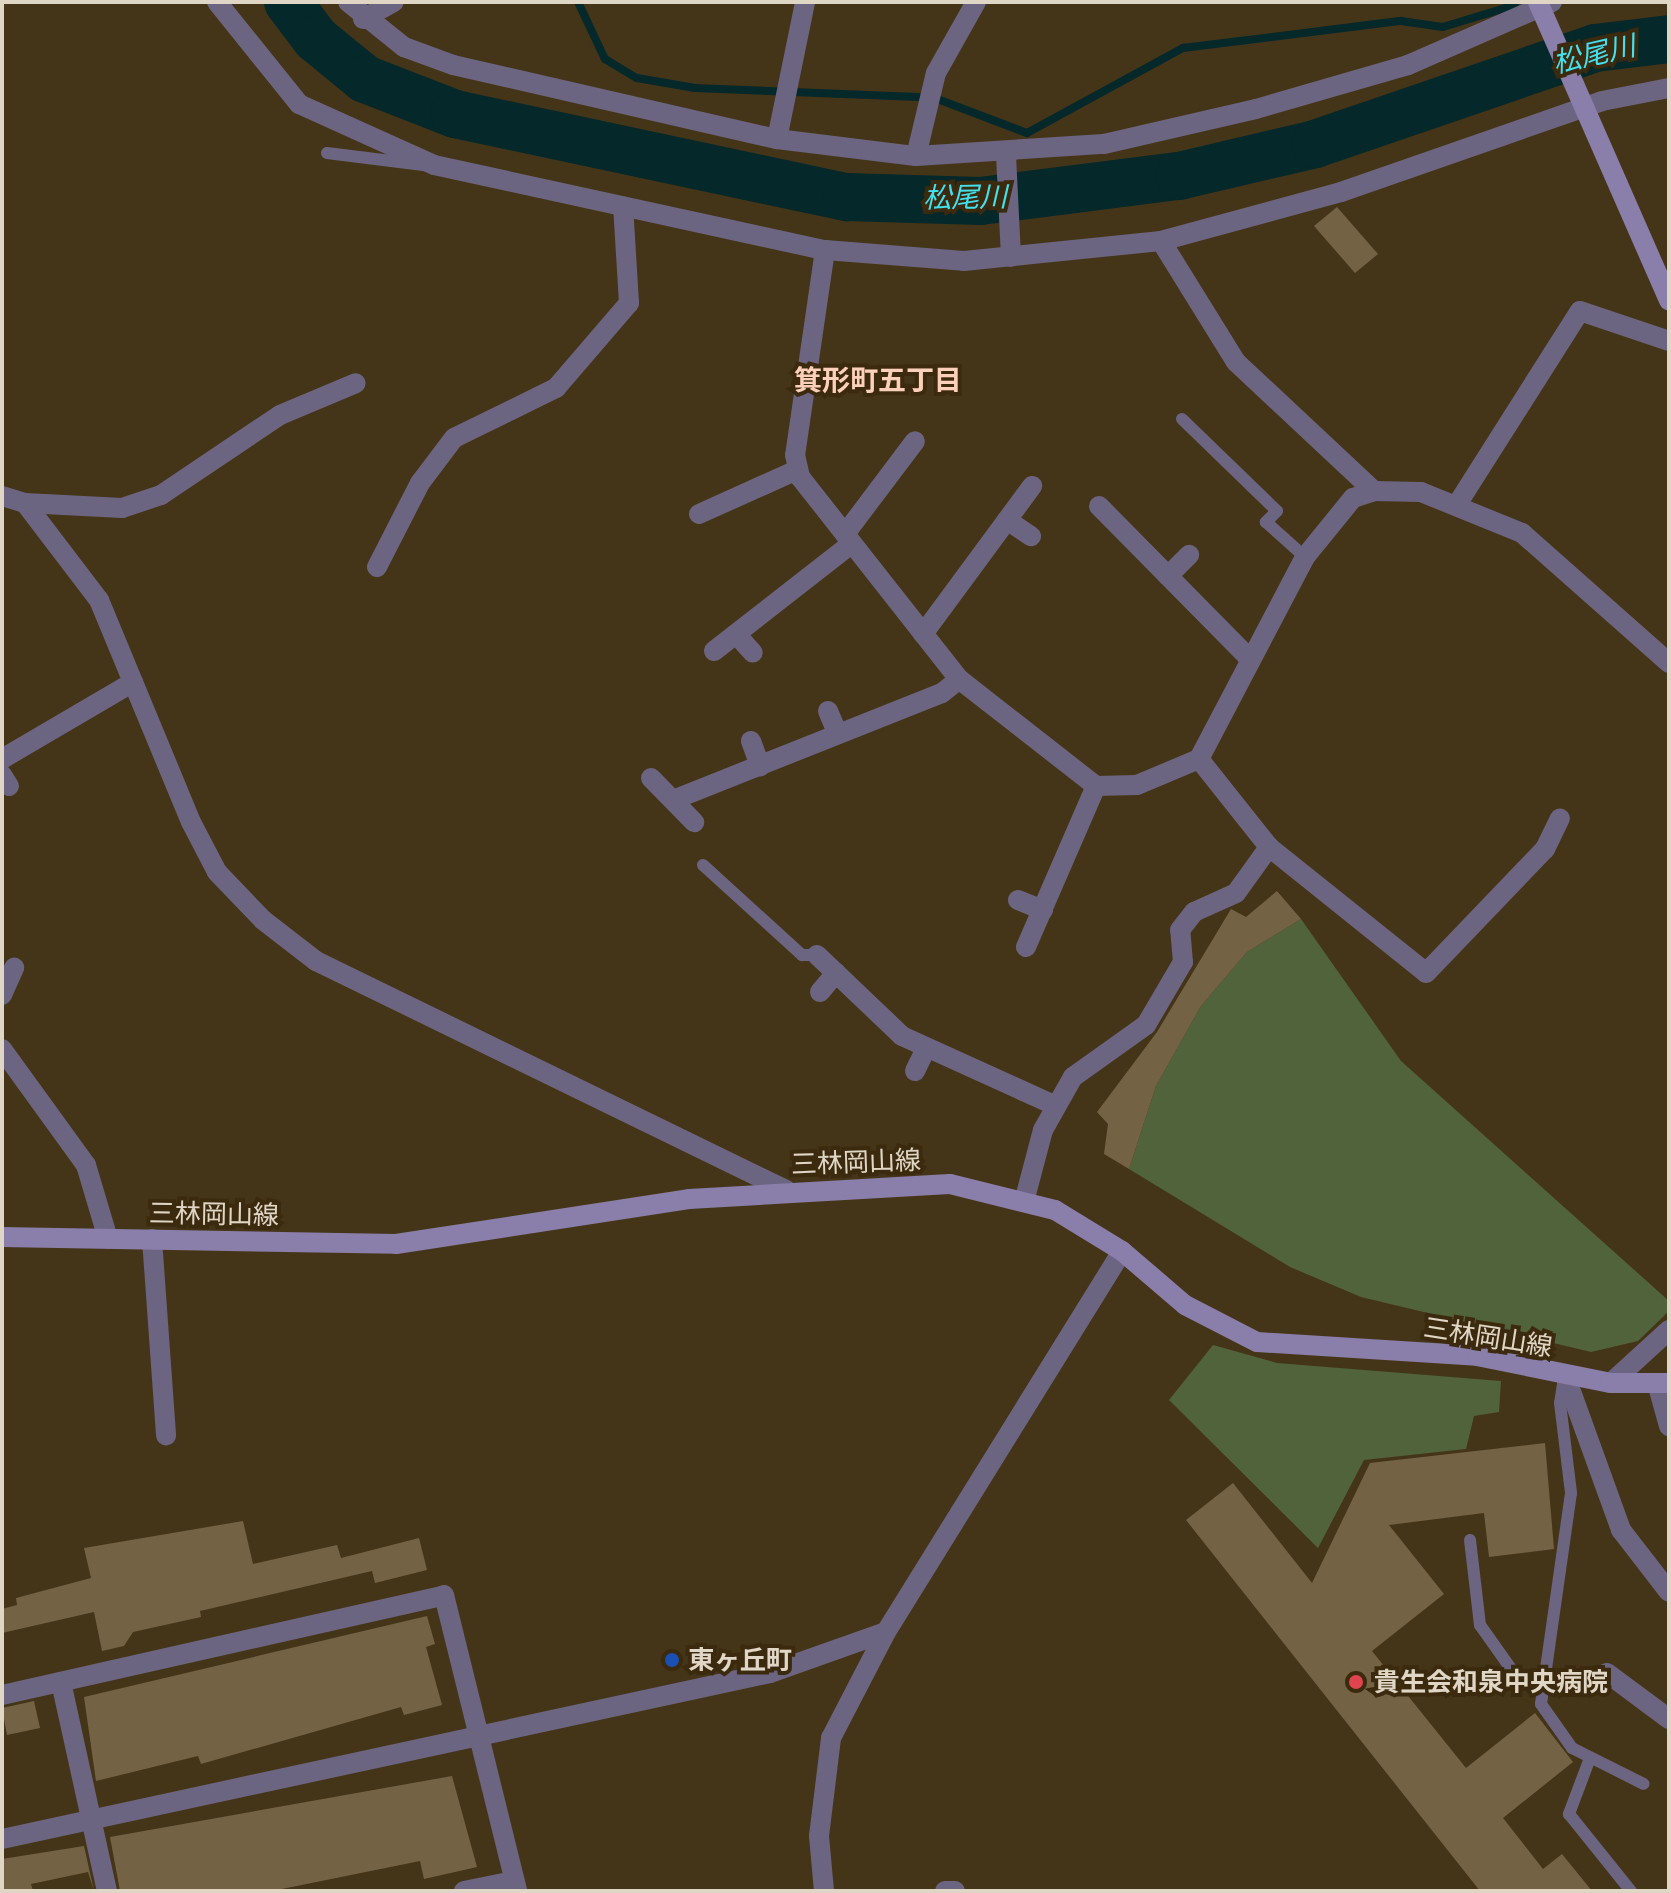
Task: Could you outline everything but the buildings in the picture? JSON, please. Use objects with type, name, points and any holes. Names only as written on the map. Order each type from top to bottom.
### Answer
[{"type":"main road","points":[[1544,8],[1582,103],[1669,300]]},
{"type":"main road","name":"三林岡山線","points":[[2,1237],[396,1244],[609,1207],[786,1190],[950,1184],[1025,1198],[1122,1251],[1185,1305],[1257,1342],[1477,1356],[1611,1383],[1663,1383]]},
{"type":"street","points":[[217,2],[299,104],[434,165],[825,250],[964,261],[1011,252],[1161,241],[1341,192],[1582,103],[1669,88]]},
{"type":"street","points":[[348,2],[363,19],[404,47],[453,65],[777,139],[916,156],[1006,158],[1104,144],[1256,109],[1408,65],[1544,8]]},
{"type":"street","points":[[363,19],[394,2]]},
{"type":"street","points":[[777,139],[783,96],[805,2]]},
{"type":"street","points":[[916,156],[936,73],[976,2]]},
{"type":"street","points":[[1006,158],[1011,252]]},
{"type":"street","points":[[377,567],[420,483],[454,438],[556,388],[629,303],[623,206]]},
{"type":"street","points":[[1161,241],[1236,362],[1374,491]]},
{"type":"street","points":[[825,250],[797,470],[959,679],[1096,786],[1137,785],[1199,759],[1305,557],[1353,498],[1374,491],[1458,503],[1557,557],[1669,663]]},
{"type":"street","points":[[1458,503],[1580,311],[1669,341]]},
{"type":"street","points":[[2,496],[25,503],[122,508],[161,495],[280,415],[356,383]]},
{"type":"street","points":[[714,651],[848,538],[915,441]]},
{"type":"street","points":[[699,514],[797,470]]},
{"type":"street","points":[[923,634],[1032,486]]},
{"type":"street","points":[[25,503],[99,600],[217,872],[263,920],[316,961],[786,1190]]},
{"type":"street","points":[[1099,506],[1251,660]]},
{"type":"street","points":[[1007,520],[1031,536]]},
{"type":"street","points":[[1168,576],[1189,555]]},
{"type":"street","points":[[736,634],[753,653]]},
{"type":"street","points":[[673,800],[942,693],[959,679]]},
{"type":"street","points":[[2,759],[133,682]]},
{"type":"street","points":[[828,711],[838,734]]},
{"type":"street","points":[[751,741],[760,766]]},
{"type":"street","points":[[1199,759],[1269,847],[1426,973],[1545,849],[1560,818]]},
{"type":"street","points":[[651,778],[694,822]]},
{"type":"street","points":[[1026,947],[1096,786]]},
{"type":"street","points":[[1025,1198],[1054,1105],[1073,1077],[1146,1025],[1183,962],[1180,930],[1194,912],[1236,893],[1269,847]]},
{"type":"street","points":[[1018,900],[1043,910]]},
{"type":"street","points":[[817,955],[926,1048],[1054,1105]]},
{"type":"street","points":[[2,995],[14,968]]},
{"type":"street","points":[[820,992],[836,973]]},
{"type":"street","points":[[915,1071],[926,1048]]},
{"type":"street","points":[[2,1049],[86,1165],[108,1239]]},
{"type":"street","points":[[152,1239],[166,1436]]},
{"type":"street","points":[[824,1891],[819,1836],[831,1738],[886,1632],[1122,1251]]},
{"type":"street","points":[[1611,1383],[1669,1330]]},
{"type":"street","points":[[1565,1375],[1621,1530],[1669,1592]]},
{"type":"street","points":[[1663,1383],[1669,1426]]},
{"type":"street","points":[[2,1695],[444,1595],[516,1886],[464,1891]]},
{"type":"street","points":[[2,1839],[770,1673],[886,1632]]},
{"type":"street","points":[[1607,1673],[1669,1719]]},
{"type":"street","points":[[61,1682],[107,1891]]},
{"type":"street","points":[[945,1891],[955,1891]]},
{"type":"lane","points":[[327,153],[434,165]]},
{"type":"lane","points":[[1182,419],[1277,511],[1266,522],[1305,557]]},
{"type":"lane","points":[[703,865],[802,955],[817,955]]},
{"type":"lane","points":[[1565,1375],[1560,1403],[1571,1493],[1541,1681],[1541,1704],[1554,1729],[1590,1758],[1644,1784]]},
{"type":"lane","points":[[1470,1540],[1480,1625],[1517,1677],[1541,1681]]},
{"type":"lane","points":[[1590,1758],[1569,1814],[1631,1891]]},
{"type":"green space","points":[[1301,919],[1401,1061],[1669,1301],[1669,1311],[1638,1341],[1591,1352],[1361,1297],[1290,1267],[1129,1169],[1156,1086],[1201,1006],[1247,952]]},
{"type":"green space","points":[[1213,1345],[1277,1363],[1501,1381],[1499,1412],[1474,1416],[1466,1449],[1364,1460],[1318,1548],[1169,1400]]},
{"type":"waterway","name":"松尾川","points":[[288,2],[316,39],[365,79],[455,114],[847,197],[980,201],[1179,176],[1315,144],[1595,48],[1669,39]]},
{"type":"waterway","points":[[578,2],[605,59],[637,78],[695,88],[918,97]]},
{"type":"waterway","points":[[940,100],[1027,133],[1183,48],[1401,21],[1443,27],[1515,5]]},
{"type":"place","name":"東ヶ丘町","points":[[672,1660]]},
{"type":"place","name":"貴生会和泉中央病院","points":[[1356,1682]]},
{"type":"district","name":"箕形町五丁目","points":[[878,380]]}]
